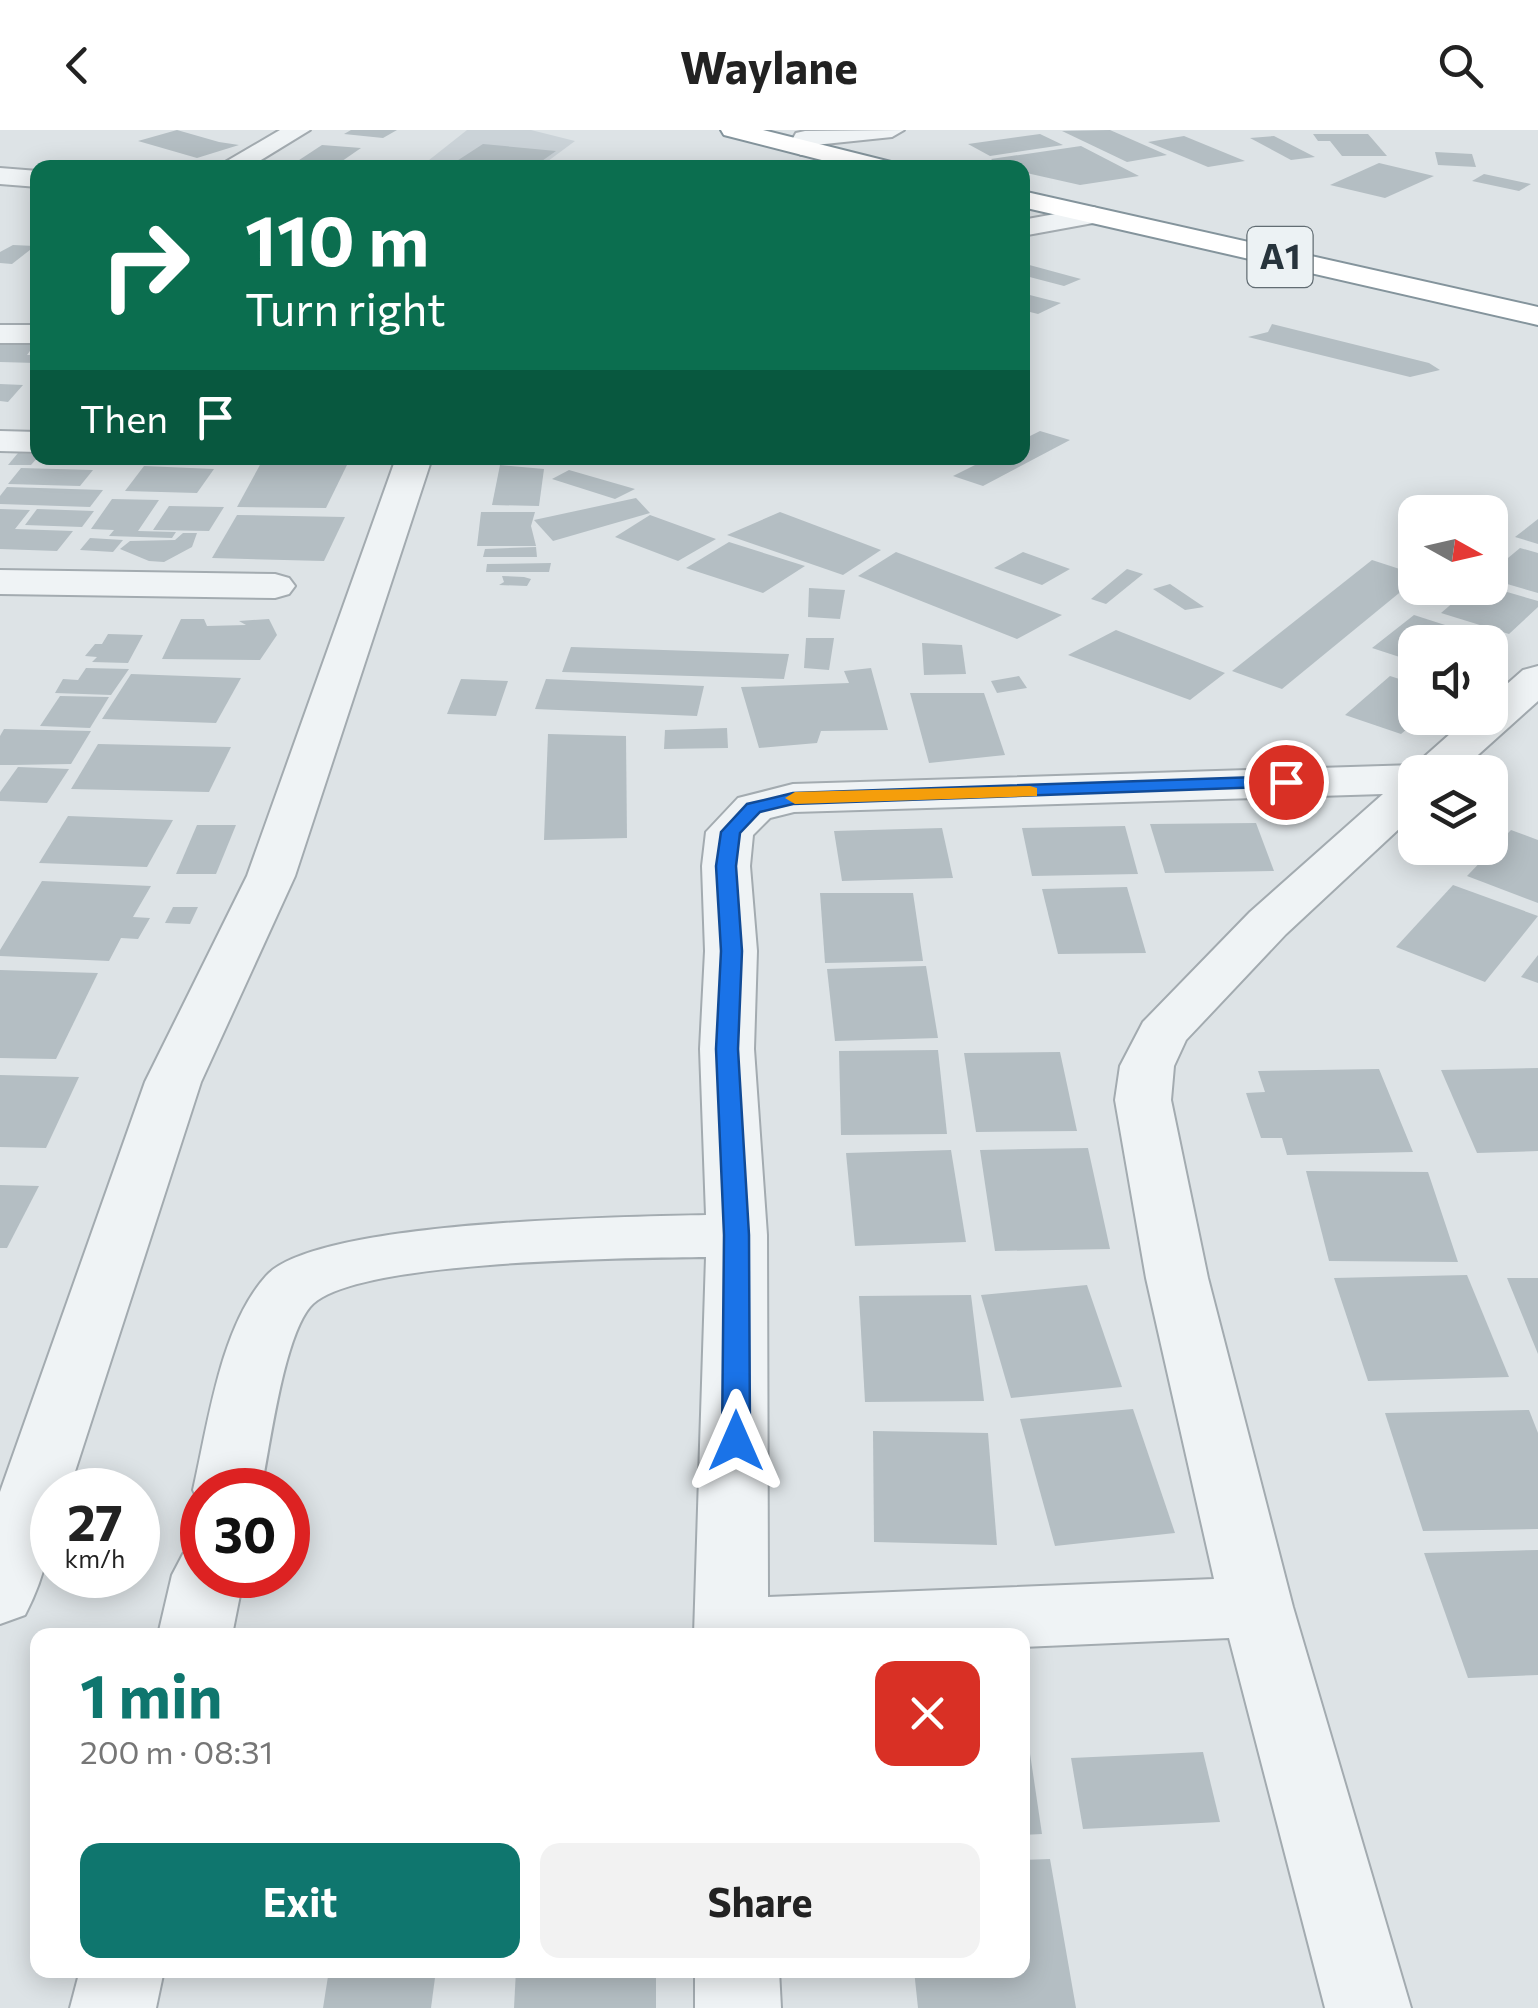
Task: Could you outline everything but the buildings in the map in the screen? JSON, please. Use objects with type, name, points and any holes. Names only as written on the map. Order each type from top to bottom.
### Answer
[{"type":"highway","points":[[733,130],[852,160]]},
{"type":"highway","name":"A1","points":[[1030,201],[1538,316]]},
{"type":"street","points":[[801,148],[805,138],[892,130]]},
{"type":"street","points":[[238,138],[290,134]]},
{"type":"street","points":[[243,160],[290,134]]},
{"type":"street","points":[[0,176],[30,178]]},
{"type":"street","points":[[1030,227],[1094,215]]},
{"type":"street","points":[[0,334],[30,334]]},
{"type":"street","points":[[0,441],[30,442]]},
{"type":"street","points":[[0,1594],[173,1082],[270,876],[412,465]]},
{"type":"street","points":[[0,582],[275,586]]},
{"type":"street","points":[[1451,755],[1538,679]]},
{"type":"street","points":[[731,1628],[737,1235],[727,1049],[731,951],[726,866],[730,832],[754,808],[793,798],[1398,779]]},
{"type":"street","points":[[1368,2008],[1258,1607],[1177,1278],[1144,1100],[1147,1066],[1162,1034],[1268,923],[1398,804]]},
{"type":"street","points":[[233,1468],[272,1313],[291,1287],[318,1271],[463,1248],[559,1240],[737,1235]]},
{"type":"street","points":[[197,1628],[203,1598]]},
{"type":"street","points":[[815,1628],[1258,1607]]},
{"type":"street","points":[[114,2008],[120,1978]]},
{"type":"street","points":[[737,1978],[738,2008]]},
{"type":"shaded area","points":[[467,130],[531,130],[575,141],[549,160],[429,160]]},
{"type":"slow traffic","points":[[795,798],[1030,792]]},
{"type":"route","points":[[736,1441],[737,1235],[727,1049],[731,951],[726,866],[730,832],[754,808],[793,798],[1286,782]]}]
